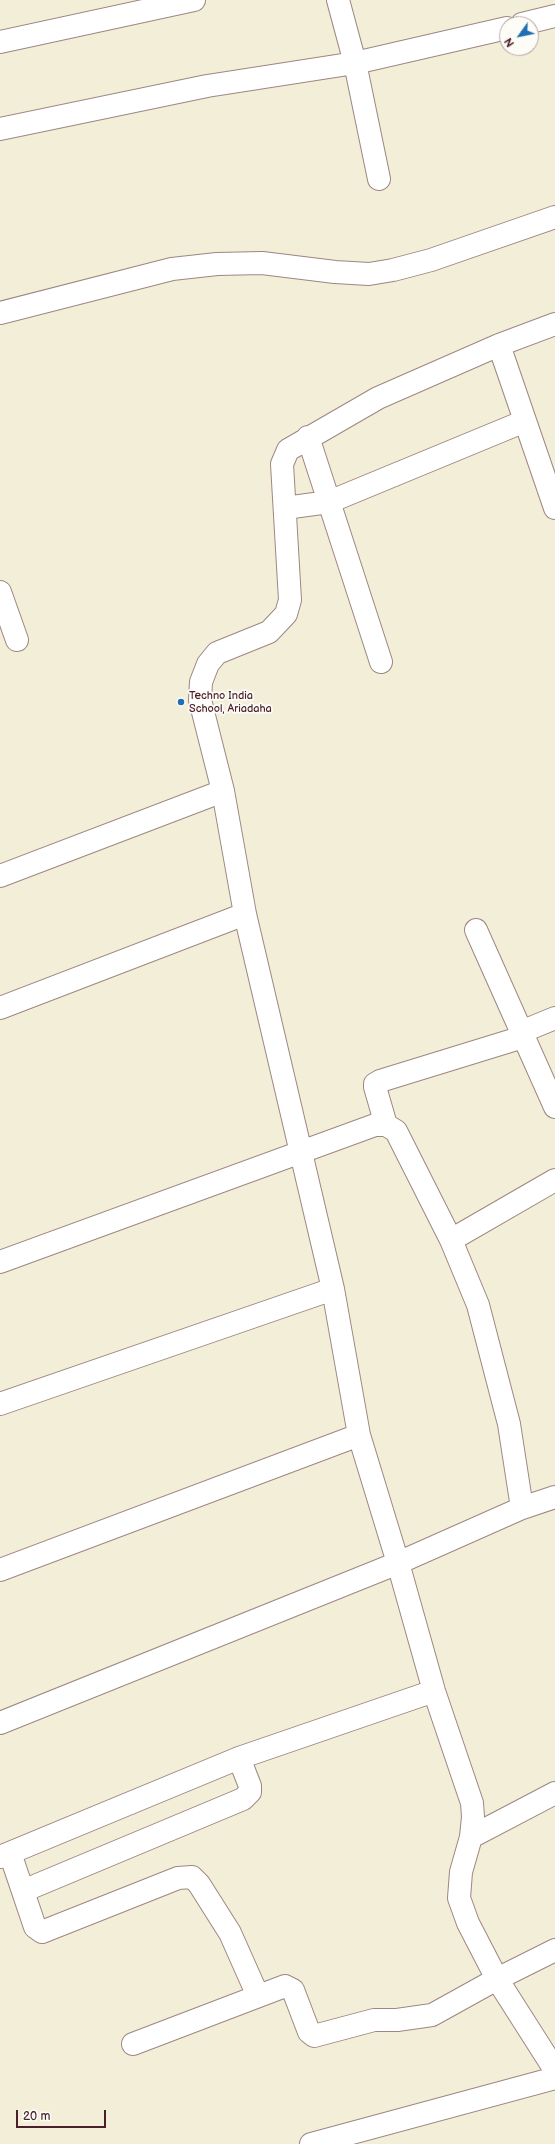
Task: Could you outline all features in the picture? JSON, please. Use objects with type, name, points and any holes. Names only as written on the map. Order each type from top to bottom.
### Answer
[{"type":"street","points":[[0,42],[194,0]]},
{"type":"street","points":[[338,0],[355,63],[379,179]]},
{"type":"street","points":[[539,20],[555,16]]},
{"type":"street","points":[[0,129],[207,86],[355,63],[499,30]]},
{"type":"street","points":[[0,313],[172,269],[216,264],[262,263],[362,274],[393,270],[431,260],[555,217]]},
{"type":"street","points":[[314,2143],[554,2069],[497,1979],[468,1924],[459,1898],[461,1872],[471,1837],[473,1817],[472,1803],[434,1691],[398,1563],[358,1435],[333,1289],[245,914],[223,791],[200,700],[201,682],[208,664],[217,653],[269,632],[286,614],[290,600],[282,464],[284,456],[294,445],[378,398],[499,345],[555,324]]},
{"type":"street","points":[[499,345],[555,508]]},
{"type":"street","points":[[285,508],[329,502],[525,421]]},
{"type":"street","points":[[308,437],[381,662]]},
{"type":"street","points":[[0,592],[18,640]]},
{"type":"street","points":[[0,876],[223,791]]},
{"type":"street","points":[[0,1008],[245,914]]},
{"type":"street","points":[[476,930],[555,1107]]},
{"type":"street","points":[[386,1125],[375,1087],[380,1081],[522,1034],[555,1018]]},
{"type":"street","points":[[0,1262],[375,1125],[386,1125],[396,1130],[451,1240],[478,1305],[509,1424],[522,1508]]},
{"type":"street","points":[[451,1240],[555,1180]]},
{"type":"street","points":[[0,1404],[333,1289]]},
{"type":"street","points":[[0,1570],[358,1435]]},
{"type":"street","points":[[0,1723],[398,1563],[522,1508],[555,1497]]},
{"type":"street","points":[[258,1996],[230,1933],[199,1884],[192,1877],[178,1878],[45,1932],[39,1931],[35,1927],[23,1891],[5,1855],[239,1758],[434,1691]]},
{"type":"street","points":[[23,1891],[243,1799],[250,1792],[250,1786],[239,1758]]},
{"type":"street","points":[[471,1837],[555,1793]]},
{"type":"street","points":[[133,2044],[285,1986],[292,1988],[309,2032],[314,2036],[374,2020],[397,2020],[432,2015],[497,1979],[555,1950]]},
{"type":"place","name":"Techno India School, Ariadaha","points":[[181,702]]}]
